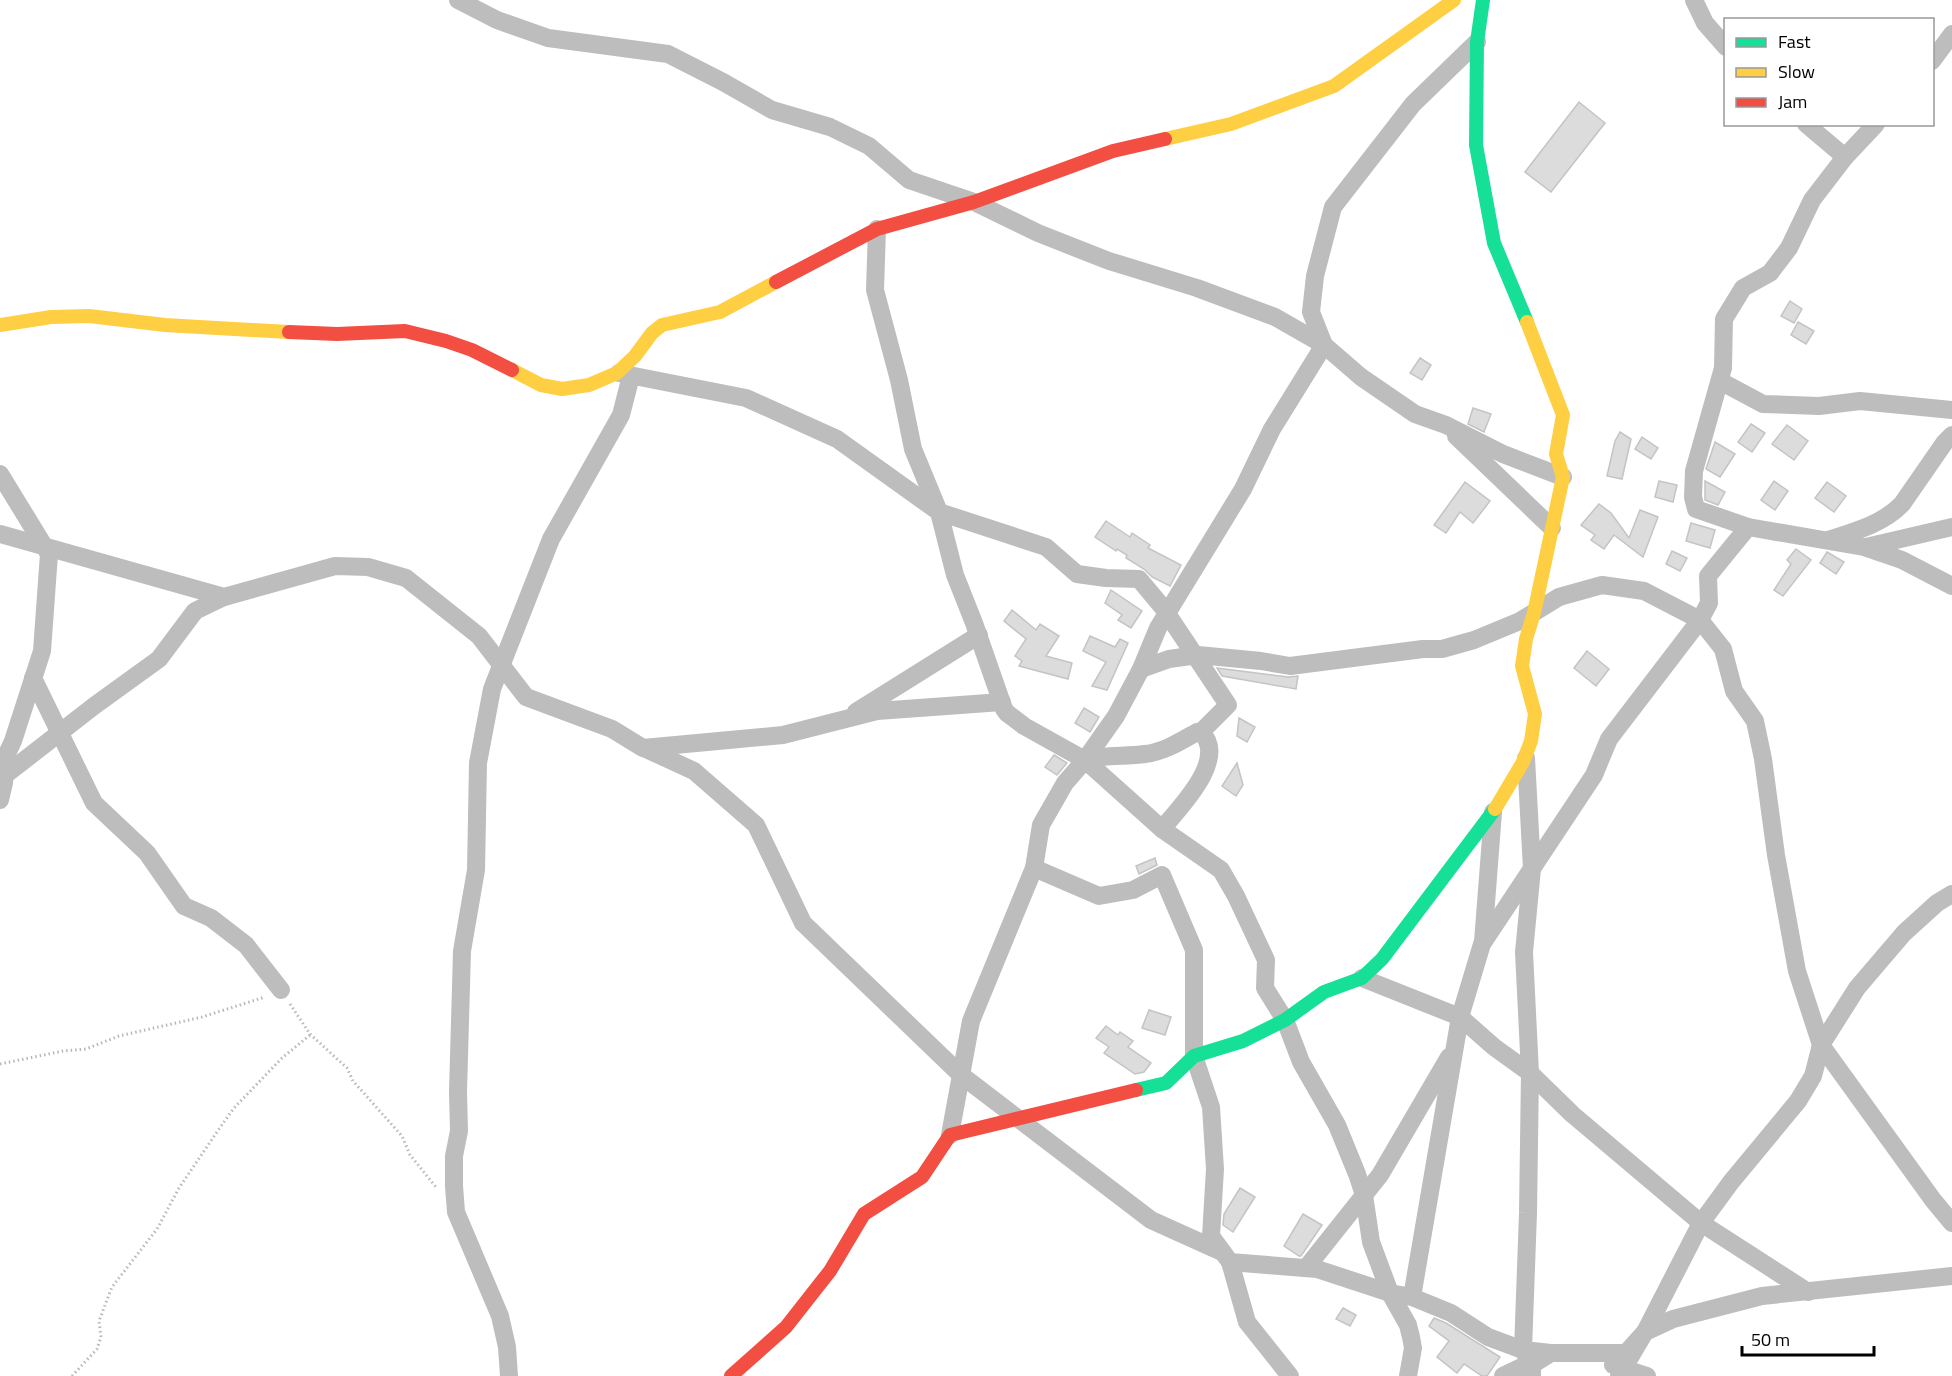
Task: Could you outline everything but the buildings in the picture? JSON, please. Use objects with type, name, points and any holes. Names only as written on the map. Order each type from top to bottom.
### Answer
[{"type":"street","points":[[458,0],[497,20],[548,38],[668,54],[772,110],[830,127],[868,146],[909,180],[974,202],[1038,233],[1109,261],[1197,288],[1275,316],[1324,345],[1362,378],[1415,414],[1446,425],[1503,454],[1563,477]]},
{"type":"street","points":[[509,1376],[507,1347],[500,1316],[467,1241],[455,1204],[454,1156],[459,1131],[462,951],[476,870],[478,763],[492,688],[551,539],[621,415],[624,375],[635,356],[652,333],[662,324],[720,312],[877,229],[974,202],[1113,151],[1231,124],[1334,86],[1454,0]]},
{"type":"street","points":[[950,1135],[1102,1096],[1166,1083],[1194,1056],[1243,1041],[1285,1020],[1324,992],[1362,978],[1382,959],[1504,797],[1526,754],[1535,714],[1522,666],[1526,639],[1534,613],[1563,477],[1556,454],[1563,415],[1494,243],[1476,145],[1477,42],[1483,0]]},
{"type":"street","points":[[1694,0],[1705,23],[1724,46]]},
{"type":"street","points":[[1934,58],[1952,34]]},
{"type":"street","points":[[1324,345],[1311,312],[1315,276],[1333,207],[1413,104],[1477,42]]},
{"type":"street","points":[[1808,126],[1845,157]]},
{"type":"street","points":[[1874,126],[1845,157],[1812,200],[1789,248],[1770,273],[1743,288],[1724,319],[1723,368],[1694,471],[1693,497],[1696,509],[1748,527],[1864,548],[1902,560],[1952,586]]},
{"type":"street","points":[[877,229],[875,290],[900,380],[913,449],[939,512],[955,575],[979,634],[1006,713],[1024,726],[1085,760],[1162,829],[1221,870],[1266,960],[1265,988],[1285,1020],[1301,1062],[1337,1125],[1364,1195],[1371,1242],[1390,1293],[1412,1337],[1413,1348],[1408,1376]]},
{"type":"street","points":[[0,324],[51,317],[89,316],[165,325],[337,334],[405,331],[472,350],[541,385],[562,389],[589,385],[624,375],[746,398],[837,439],[939,512],[1046,547],[1077,574],[1139,579],[1167,613],[1228,705],[1201,732],[1172,746],[1147,754],[1107,755],[1085,760]]},
{"type":"street","points":[[731,1376],[786,1327],[830,1271],[864,1214],[922,1177],[950,1135],[971,1021],[1034,868],[1041,825],[1065,783],[1085,760],[1116,716],[1141,669],[1158,628],[1243,489],[1272,429],[1324,345]]},
{"type":"street","points":[[1720,381],[1763,404],[1819,406],[1860,401],[1952,410]]},
{"type":"street","points":[[1446,425],[1552,528]]},
{"type":"street","points":[[1825,541],[1857,531],[1894,512],[1902,504],[1945,441],[1952,435]]},
{"type":"street","points":[[0,474],[49,554],[42,651],[6,756],[0,800]]},
{"type":"street","points":[[1482,944],[1594,775],[1608,739],[1700,620],[1709,603],[1708,576],[1748,527]]},
{"type":"street","points":[[1864,548],[1952,527]]},
{"type":"street","points":[[0,534],[224,597]]},
{"type":"street","points":[[4,776],[159,659],[195,611],[224,597],[335,566],[368,567],[406,578],[479,636],[526,697],[612,729],[643,748],[694,771],[756,825],[803,923],[961,1075],[1151,1220],[1227,1257],[1317,1269],[1390,1293],[1412,1297],[1451,1313],[1529,1363]]},
{"type":"street","points":[[1141,669],[1169,659],[1195,656],[1261,661],[1290,666],[1423,649],[1439,649],[1474,640],[1520,621],[1559,597],[1602,585],[1644,591],[1700,620],[1723,649],[1734,692],[1755,721],[1797,971],[1821,1045],[1952,1223]]},
{"type":"street","points":[[841,720],[979,634]]},
{"type":"street","points":[[33,678],[94,803],[147,853],[184,906],[211,918],[246,945],[281,990]]},
{"type":"street","points":[[643,748],[783,735],[877,711],[1002,702]]},
{"type":"street","points":[[1162,829],[1195,788],[1208,766],[1210,756],[1206,736],[1201,732]]},
{"type":"street","points":[[1526,754],[1532,869],[1524,952],[1530,1073],[1529,1363]]},
{"type":"street","points":[[1412,1297],[1455,1045],[1482,944],[1493,812]]},
{"type":"street","points":[[1034,868],[1099,896],[1133,890],[1162,875],[1194,950],[1194,1056],[1210,1107],[1215,1169],[1211,1236],[1227,1257],[1247,1322],[1290,1376]]},
{"type":"street","points":[[1621,1372],[1645,1332],[1701,1222],[1798,1101],[1813,1076],[1821,1045],[1857,988],[1904,933],[1937,903],[1952,894]]},
{"type":"street","points":[[1362,978],[1461,1017],[1494,1047],[1530,1073],[1572,1114],[1701,1222],[1808,1292]]},
{"type":"street","points":[[1306,1268],[1380,1175],[1455,1045]]},
{"type":"street","points":[[1503,1376],[1551,1353],[1626,1353],[1645,1332],[1673,1319],[1762,1296],[1952,1276]]},
{"type":"street","points":[[1577,1353],[1621,1372],[1647,1376]]},
{"type":"path","points":[[0,1064],[63,1051],[86,1049],[119,1036],[223,1011],[281,990],[310,1034],[346,1068],[353,1081],[402,1136],[410,1155],[443,1194],[455,1204]]},
{"type":"path","points":[[72,1376],[97,1349],[101,1337],[99,1321],[112,1287],[157,1229],[179,1188],[234,1108],[310,1034]]},
{"type":"traffic: fast","points":[[1483,0],[1477,42],[1476,145],[1494,243],[1527,322]]},
{"type":"traffic: fast","points":[[1136,1090],[1166,1083],[1194,1056],[1243,1041],[1285,1020],[1324,992],[1362,978],[1382,959],[1495,809]]},
{"type":"traffic: slow","points":[[1165,139],[1231,124],[1334,86],[1454,0]]},
{"type":"traffic: slow","points":[[512,370],[541,385],[562,389],[589,385],[617,373],[635,356],[652,333],[662,325],[720,312],[776,282]]},
{"type":"traffic: slow","points":[[0,325],[51,317],[89,316],[165,325],[289,332]]},
{"type":"traffic: slow","points":[[1495,809],[1523,762],[1531,741],[1535,714],[1522,666],[1526,639],[1534,613],[1563,477],[1556,454],[1563,415],[1527,322]]},
{"type":"traffic: jam","points":[[776,282],[877,229],[974,202],[1113,151],[1165,139]]},
{"type":"traffic: jam","points":[[289,332],[337,334],[405,331],[472,350],[512,370]]},
{"type":"traffic: jam","points":[[731,1376],[786,1327],[830,1271],[864,1214],[922,1177],[950,1135],[1136,1090]]}]
